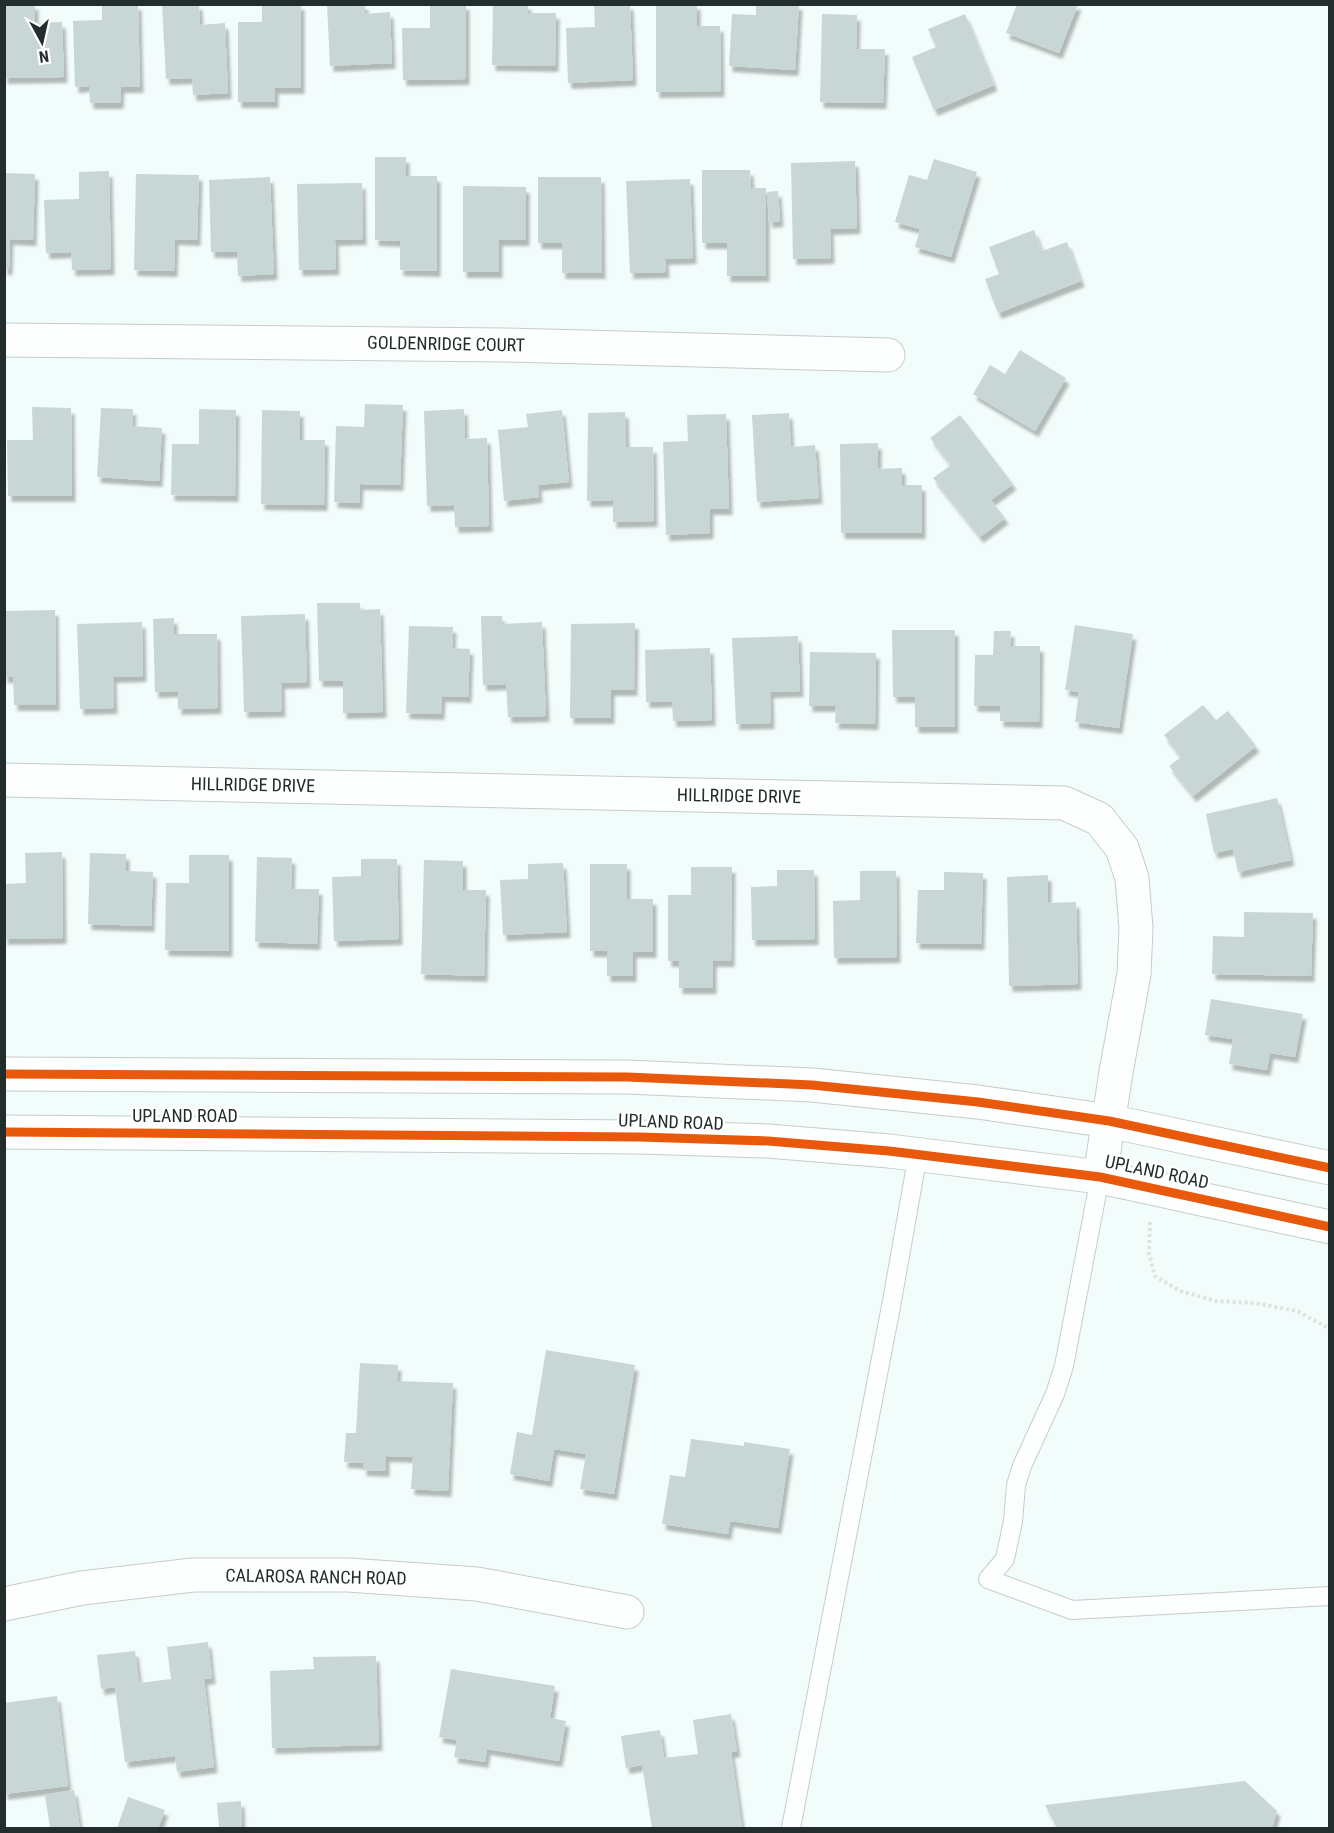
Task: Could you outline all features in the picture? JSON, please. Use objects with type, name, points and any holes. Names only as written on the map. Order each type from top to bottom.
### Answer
[{"type":"street","name":"GOLDENRIDGE COURT","points":[[4,339],[505,345],[888,355]]},
{"type":"street","name":"HILLRIDGE DRIVE","points":[[4,780],[1064,803],[1099,819],[1122,848],[1132,878],[1136,928],[1134,974],[1100,1177]]},
{"type":"street","points":[[4,1074],[627,1077],[812,1085],[978,1102],[1109,1121],[1329,1168]]},
{"type":"street","name":"UPLAND ROAD","points":[[4,1132],[639,1137],[768,1142],[918,1154],[1100,1177],[1329,1227]]},
{"type":"street","name":"CALAROSA RANCH ROAD","points":[[4,1604],[82,1588],[193,1575],[348,1575],[477,1584],[627,1612]]},
{"type":"lane","points":[[791,1828],[888,1324],[918,1154]]},
{"type":"lane","points":[[1100,1177],[1064,1366],[1055,1394],[1022,1466],[1016,1485],[1013,1521],[1005,1559],[988,1579],[1072,1610],[1329,1596]]},
{"type":"path","points":[[1150,1222],[1149,1254],[1155,1276],[1180,1291],[1216,1301],[1255,1304],[1297,1311],[1329,1329]]},
{"type":"building","points":[[4,4],[35,4],[35,23],[62,22],[64,77],[4,78]]},
{"type":"building","points":[[102,4],[138,4],[140,87],[121,87],[120,103],[90,103],[89,86],[75,87],[73,21],[102,20]]},
{"type":"building","points":[[162,4],[199,4],[200,25],[225,23],[228,93],[193,95],[192,78],[166,79]]},
{"type":"building","points":[[262,4],[301,4],[301,88],[275,88],[275,102],[238,102],[238,22],[262,22]]},
{"type":"building","points":[[327,4],[365,4],[365,14],[390,12],[392,63],[330,66]]},
{"type":"building","points":[[430,4],[466,4],[466,79],[403,80],[402,28],[430,28]]},
{"type":"building","points":[[493,4],[528,4],[528,13],[556,13],[555,66],[492,65]]},
{"type":"building","points":[[594,4],[630,4],[633,80],[568,83],[566,28],[595,27]]},
{"type":"building","points":[[656,4],[697,4],[697,26],[720,26],[721,91],[656,92]]},
{"type":"building","points":[[756,4],[799,4],[795,70],[729,66],[732,14],[756,15]]},
{"type":"building","points":[[1017,4],[1078,4],[1059,53],[1006,33]]},
{"type":"building","points":[[822,14],[857,15],[856,49],[885,49],[883,103],[820,102]]},
{"type":"building","points":[[965,14],[994,85],[934,110],[912,57],[936,47],[928,29]]},
{"type":"building","points":[[375,157],[406,157],[406,176],[437,176],[437,271],[400,270],[400,241],[375,240]]},
{"type":"building","points":[[934,159],[977,172],[951,257],[915,247],[920,229],[895,222],[909,175],[927,180]]},
{"type":"building","points":[[855,161],[857,228],[830,229],[831,258],[793,259],[791,163]]},
{"type":"building","points":[[702,170],[750,170],[751,188],[766,188],[766,276],[727,276],[727,243],[702,243]]},
{"type":"building","points":[[109,171],[111,269],[72,270],[71,252],[46,253],[44,200],[79,199],[79,172]]},
{"type":"building","points":[[4,173],[35,174],[33,240],[10,239],[9,269],[4,269]]},
{"type":"building","points":[[136,174],[199,175],[197,240],[175,239],[174,271],[134,270]]},
{"type":"building","points":[[270,177],[274,274],[238,276],[237,252],[211,252],[209,180]]},
{"type":"building","points":[[538,177],[601,177],[602,273],[562,273],[562,243],[538,243]]},
{"type":"building","points":[[690,179],[693,258],[665,259],[666,272],[630,273],[626,181]]},
{"type":"building","points":[[362,183],[363,239],[335,240],[336,269],[299,270],[297,184]]},
{"type":"building","points":[[463,186],[526,187],[526,240],[499,240],[499,272],[463,272]]},
{"type":"building","points":[[778,191],[780,221],[769,222],[767,192]]},
{"type":"building","points":[[1034,230],[1042,251],[1067,242],[1081,281],[998,313],[985,279],[999,274],[989,247]]},
{"type":"building","points":[[1020,350],[1066,378],[1035,431],[973,394],[990,365],[1005,374]]},
{"type":"building","points":[[365,404],[403,405],[400,485],[360,484],[359,503],[334,502],[336,426],[364,427]]},
{"type":"building","points":[[32,407],[71,408],[72,496],[8,496],[7,440],[33,440]]},
{"type":"building","points":[[101,408],[133,409],[132,426],[162,428],[159,481],[97,477]]},
{"type":"building","points":[[199,409],[236,410],[235,496],[171,495],[172,444],[199,444]]},
{"type":"building","points":[[464,409],[465,439],[487,438],[489,526],[455,527],[454,505],[427,506],[424,411]]},
{"type":"building","points":[[262,410],[300,411],[300,440],[325,440],[324,505],[261,504]]},
{"type":"building","points":[[562,410],[569,482],[538,485],[539,497],[504,501],[498,430],[528,427],[526,414]]},
{"type":"building","points":[[625,412],[626,447],[653,447],[654,521],[613,522],[613,500],[587,501],[588,413]]},
{"type":"building","points":[[789,413],[791,447],[815,445],[819,498],[757,502],[752,415]]},
{"type":"building","points":[[726,414],[729,509],[710,509],[710,533],[666,535],[663,442],[688,441],[687,415]]},
{"type":"building","points":[[960,415],[1013,484],[991,500],[1005,518],[980,537],[933,478],[951,465],[930,438]]},
{"type":"building","points":[[878,443],[878,469],[902,468],[902,485],[922,485],[922,533],[841,533],[840,444]]},
{"type":"building","points":[[317,603],[360,603],[360,610],[380,609],[383,712],[343,713],[343,681],[319,681]]},
{"type":"building","points":[[55,610],[56,705],[14,705],[13,677],[4,677],[4,611]]},
{"type":"building","points":[[305,614],[307,682],[281,683],[282,711],[244,712],[241,616]]},
{"type":"building","points":[[481,616],[502,616],[503,624],[542,622],[546,716],[508,717],[506,684],[483,685]]},
{"type":"building","points":[[174,618],[174,634],[217,634],[218,708],[178,709],[178,691],[155,692],[153,619]]},
{"type":"building","points":[[142,622],[143,676],[113,677],[114,708],[80,709],[77,624]]},
{"type":"building","points":[[635,623],[634,690],[611,690],[611,718],[570,718],[571,624]]},
{"type":"building","points":[[1075,625],[1133,634],[1119,728],[1075,722],[1079,692],[1065,690]]},
{"type":"building","points":[[409,626],[453,627],[452,648],[470,649],[468,697],[442,696],[441,714],[406,713]]},
{"type":"building","points":[[892,630],[955,630],[955,727],[915,727],[915,697],[893,697]]},
{"type":"building","points":[[994,631],[1011,631],[1010,646],[1040,646],[1039,722],[1000,721],[1000,706],[974,706],[975,655],[993,655]]},
{"type":"building","points":[[798,636],[800,691],[770,692],[771,723],[736,724],[732,638]]},
{"type":"building","points":[[710,648],[712,720],[673,721],[672,701],[646,702],[645,650]]},
{"type":"building","points":[[810,652],[876,653],[875,724],[835,723],[836,706],[809,706]]},
{"type":"building","points":[[1203,705],[1216,720],[1228,711],[1256,746],[1193,796],[1169,766],[1181,757],[1164,735]]},
{"type":"building","points":[[1277,798],[1291,860],[1238,872],[1233,849],[1214,853],[1206,814]]},
{"type":"building","points":[[62,852],[63,938],[4,939],[4,884],[26,883],[25,853]]},
{"type":"building","points":[[90,853],[126,854],[126,871],[153,872],[151,926],[88,924]]},
{"type":"building","points":[[189,855],[229,855],[229,951],[165,950],[166,883],[189,883]]},
{"type":"building","points":[[257,857],[292,858],[291,889],[319,889],[317,944],[255,942]]},
{"type":"building","points":[[361,859],[397,859],[399,939],[334,941],[332,877],[361,876]]},
{"type":"building","points":[[424,860],[463,861],[463,890],[486,890],[484,976],[421,974]]},
{"type":"building","points":[[563,863],[567,932],[503,935],[500,880],[528,879],[528,864]]},
{"type":"building","points":[[590,864],[627,864],[627,899],[653,899],[653,952],[633,952],[633,976],[607,976],[607,951],[590,951]]},
{"type":"building","points":[[691,867],[732,867],[731,961],[713,961],[713,988],[679,988],[679,961],[668,961],[668,895],[691,895]]},
{"type":"building","points":[[777,870],[814,870],[815,939],[752,940],[751,887],[777,886]]},
{"type":"building","points":[[860,871],[896,871],[897,957],[834,958],[833,901],[860,900]]},
{"type":"building","points":[[944,872],[983,873],[981,944],[916,943],[918,890],[944,890]]},
{"type":"building","points":[[1048,875],[1048,903],[1076,902],[1078,984],[1009,986],[1007,877]]},
{"type":"building","points":[[1244,912],[1313,913],[1311,976],[1212,974],[1213,936],[1244,937]]},
{"type":"building","points":[[1211,999],[1303,1014],[1295,1057],[1270,1053],[1267,1070],[1229,1064],[1233,1039],[1205,1035]]},
{"type":"building","points":[[546,1350],[635,1365],[614,1494],[580,1489],[586,1454],[554,1449],[549,1481],[510,1474],[517,1432],[532,1435]]},
{"type":"building","points":[[360,1363],[398,1365],[397,1381],[453,1383],[448,1491],[411,1489],[413,1457],[386,1456],[386,1471],[363,1470],[363,1463],[344,1462],[346,1433],[356,1433]]},
{"type":"building","points":[[691,1439],[744,1446],[744,1442],[790,1449],[778,1528],[730,1521],[728,1534],[662,1524],[670,1475],[685,1477]]},
{"type":"building","points":[[208,1642],[212,1678],[204,1679],[214,1767],[177,1772],[175,1756],[125,1762],[115,1687],[101,1689],[97,1655],[135,1651],[139,1683],[171,1679],[167,1647]]},
{"type":"building","points":[[376,1656],[379,1745],[272,1748],[270,1671],[314,1669],[313,1657]]},
{"type":"building","points":[[451,1669],[555,1686],[550,1718],[566,1721],[559,1761],[487,1749],[485,1762],[454,1757],[457,1740],[439,1737]]},
{"type":"building","points":[[57,1696],[68,1786],[4,1794],[4,1703]]},
{"type":"building","points":[[731,1714],[737,1751],[731,1752],[742,1828],[652,1828],[642,1765],[626,1768],[621,1736],[660,1730],[664,1758],[698,1754],[693,1720]]},
{"type":"building","points":[[1245,1781],[1277,1811],[1272,1828],[1057,1828],[1045,1805]]},
{"type":"building","points":[[74,1790],[80,1828],[50,1828],[45,1795]]},
{"type":"building","points":[[128,1797],[165,1810],[158,1828],[117,1828]]},
{"type":"building","points":[[241,1801],[242,1828],[219,1828],[217,1803]]},
{"type":"cycle path","points":[[4,1074],[627,1077],[812,1085],[978,1102],[1109,1121],[1330,1168]]},
{"type":"cycle path","points":[[4,1132],[639,1137],[768,1141],[889,1151],[1100,1177],[1330,1227]]}]
